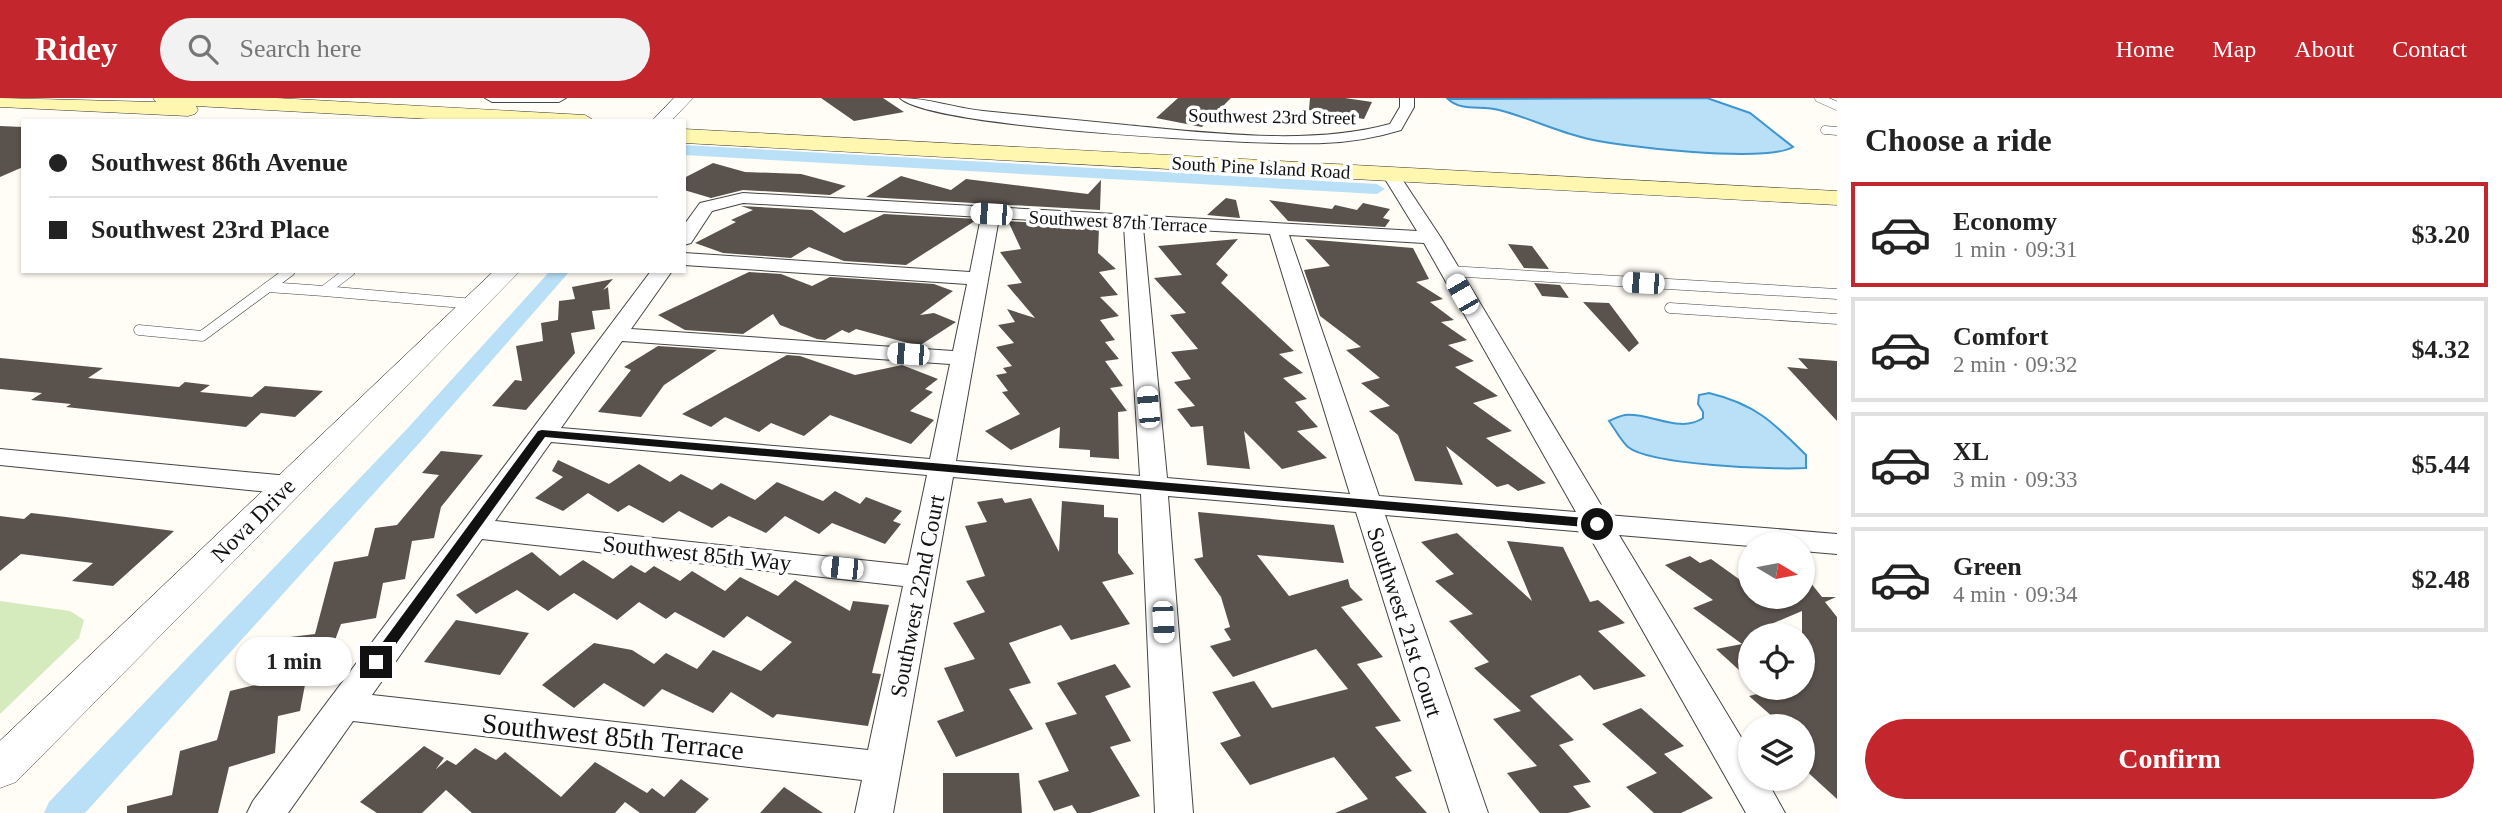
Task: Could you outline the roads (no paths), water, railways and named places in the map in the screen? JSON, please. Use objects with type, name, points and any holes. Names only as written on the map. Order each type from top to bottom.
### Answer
[{"type":"main road","points":[[163,98],[548,119]]},
{"type":"main road","points":[[0,101],[349,119]]},
{"type":"main road","name":"South Pine Island Road","points":[[686,126],[1837,183]]},
{"type":"main road","name":"South Pine Island Road","points":[[686,136],[1837,198]]},
{"type":"street","points":[[492,98],[559,98]]},
{"type":"street","points":[[663,119],[684,98]]},
{"type":"street","name":"Southwest 23rd Street","points":[[906,98],[963,113],[1159,133],[1224,138],[1315,139],[1367,136],[1396,127],[1407,107],[1407,98]]},
{"type":"street","points":[[1390,174],[1432,238],[1766,813]]},
{"type":"street","name":"Southwest 87th Terrace","points":[[720,201],[743,198],[1432,238]]},
{"type":"street","points":[[686,236],[706,207],[720,201]]},
{"type":"street","name":"Southwest 22nd Court","points":[[874,813],[991,214]]},
{"type":"street","points":[[1133,222],[1154,486],[1174,813]]},
{"type":"street","name":"Southwest 21st Court","points":[[1278,231],[1469,813]]},
{"type":"street","points":[[686,259],[978,279]]},
{"type":"street","name":"Nova Drive","points":[[0,769],[506,273]]},
{"type":"street","points":[[266,813],[660,273]]},
{"type":"street","points":[[614,334],[961,358]]},
{"type":"street","points":[[542,434],[1366,503],[1834,547]]},
{"type":"street","points":[[0,457],[289,485]]},
{"type":"street","name":"Southwest 85th Way","points":[[473,528],[921,577]]},
{"type":"street","name":"Southwest 85th Terrace","points":[[344,706],[883,767]]},
{"type":"lane","points":[[1819,98],[1837,106]]},
{"type":"lane","points":[[1825,130],[1837,131]]},
{"type":"lane","points":[[1449,271],[1837,295]]},
{"type":"lane","points":[[139,330],[202,336],[287,273]]},
{"type":"lane","points":[[324,291],[347,273]]},
{"type":"lane","points":[[268,288],[474,304]]},
{"type":"lane","points":[[1671,308],[1837,319]]},
{"type":"water","points":[[1707,98],[1750,113],[1793,147],[1778,152],[1723,154],[1625,145],[1571,134],[1499,110],[1459,106],[1448,99]]},
{"type":"water","points":[[1709,393],[1739,403],[1773,424],[1806,455],[1806,468],[1741,467],[1661,458],[1628,447],[1609,421],[1623,415],[1634,415],[1675,423],[1694,422],[1703,418],[1698,404],[1699,395]]},
{"type":"waterway","points":[[686,150],[1377,189]]},
{"type":"waterway","points":[[62,813],[414,435],[559,273]]}]
